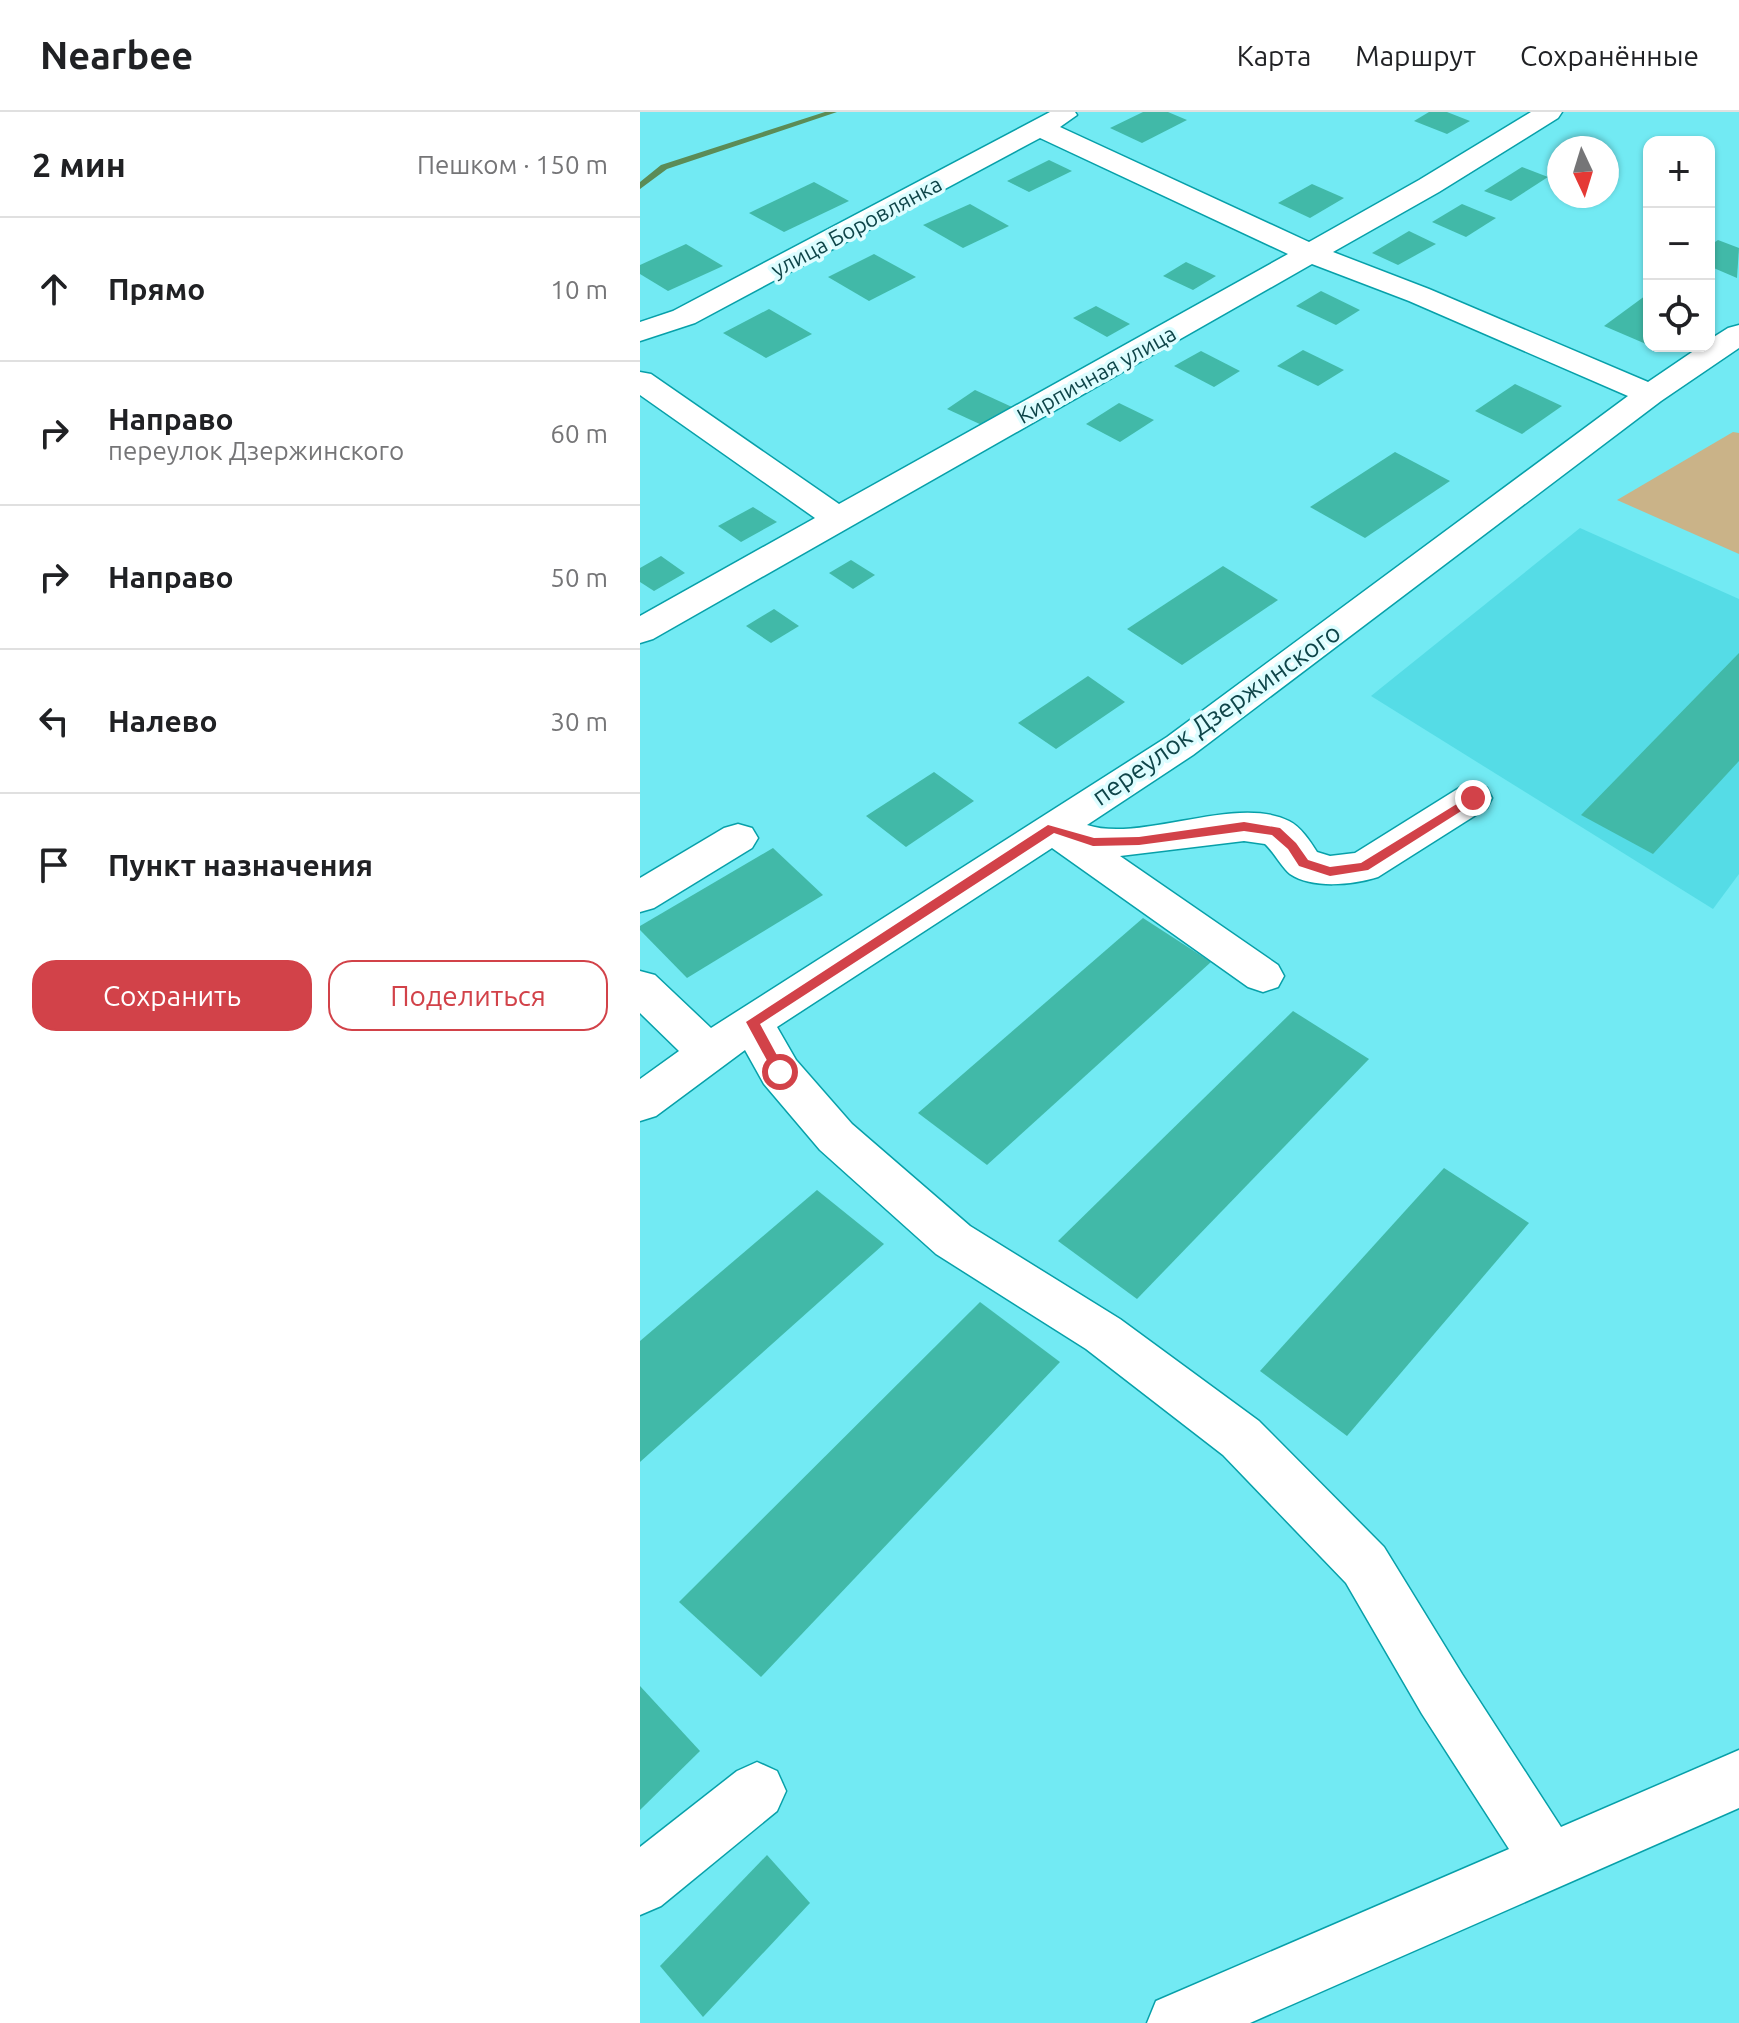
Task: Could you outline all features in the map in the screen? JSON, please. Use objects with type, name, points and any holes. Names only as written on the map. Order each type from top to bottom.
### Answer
[{"type":"street","name":"улица Боровлянка","points":[[640,332],[684,317],[1070,112]]},
{"type":"street","name":"Кирпичная улица","points":[[640,631],[1429,186],[1549,112]]},
{"type":"street","points":[[1040,128],[1309,253],[1419,295],[1650,394]]},
{"type":"street","name":"переулок Дзержинского","points":[[640,1103],[752,1022],[1180,746],[1650,394],[1739,334]]},
{"type":"street","points":[[640,381],[838,519]]},
{"type":"street","points":[[1052,828],[1093,842],[1139,841],[1244,827],[1276,831],[1292,846],[1303,863],[1330,871],[1364,867],[1473,798]]},
{"type":"street","points":[[1052,828],[1263,976]]},
{"type":"street","points":[[640,897],[738,838]]},
{"type":"street","points":[[640,987],[708,1052]]},
{"type":"street","points":[[752,1022],[780,1072],[836,1137],[953,1240],[1103,1334],[1241,1438],[1365,1565],[1442,1694],[1514,1802],[1549,1862]]},
{"type":"street","points":[[1178,2023],[1739,1779]]},
{"type":"street","points":[[640,1885],[757,1791]]},
{"type":"shaded area","points":[[1733,432],[1739,433],[1739,554],[1617,500]]},
{"type":"shaded area","points":[[1580,528],[1739,599],[1739,874],[1713,909],[1371,696]]},
{"type":"building","points":[[1143,112],[1168,112],[1187,120],[1142,143],[1110,128]]},
{"type":"building","points":[[1429,112],[1447,112],[1470,121],[1447,134],[1414,121]]},
{"type":"building","points":[[1049,160],[1072,171],[1029,192],[1007,181]]},
{"type":"building","points":[[1522,167],[1547,177],[1511,201],[1484,191]]},
{"type":"building","points":[[814,182],[849,201],[784,232],[749,213]]},
{"type":"building","points":[[1312,184],[1344,198],[1310,218],[1278,203]]},
{"type":"building","points":[[970,204],[1009,226],[963,248],[923,225]]},
{"type":"building","points":[[1462,204],[1496,218],[1466,237],[1432,222]]},
{"type":"building","points":[[1409,231],[1436,244],[1398,265],[1372,253]]},
{"type":"building","points":[[1718,240],[1739,248],[1737,278],[1715,269],[1715,242]]},
{"type":"building","points":[[686,244],[723,266],[668,291],[640,274],[640,265]]},
{"type":"building","points":[[874,254],[916,277],[869,301],[828,277]]},
{"type":"building","points":[[1186,262],[1216,276],[1193,290],[1163,276]]},
{"type":"building","points":[[1321,291],[1360,310],[1336,325],[1296,306]]},
{"type":"building","points":[[1643,297],[1643,343],[1604,326]]},
{"type":"building","points":[[1096,306],[1130,324],[1107,337],[1073,318]]},
{"type":"building","points":[[769,309],[812,334],[766,358],[723,333]]},
{"type":"building","points":[[1303,350],[1344,370],[1318,386],[1277,366]]},
{"type":"building","points":[[1201,351],[1240,371],[1214,387],[1174,366]]},
{"type":"building","points":[[1515,384],[1562,406],[1522,434],[1475,411]]},
{"type":"building","points":[[975,390],[1012,407],[984,426],[947,409]]},
{"type":"building","points":[[1119,403],[1154,420],[1120,442],[1086,424]]},
{"type":"building","points":[[1395,452],[1450,481],[1365,538],[1310,507]]},
{"type":"building","points":[[753,507],[777,522],[741,542],[718,526]]},
{"type":"building","points":[[661,556],[685,573],[654,591],[640,582],[640,568]]},
{"type":"building","points":[[851,560],[875,575],[853,589],[829,573]]},
{"type":"building","points":[[1223,566],[1278,600],[1182,665],[1127,629]]},
{"type":"building","points":[[774,609],[799,626],[771,643],[746,626]]},
{"type":"building","points":[[1739,653],[1739,761],[1653,854],[1581,815]]},
{"type":"building","points":[[1088,676],[1125,702],[1056,749],[1018,723]]},
{"type":"building","points":[[934,772],[974,801],[906,847],[866,816]]},
{"type":"building","points":[[773,848],[823,895],[687,978],[640,930],[640,926]]},
{"type":"building","points":[[1143,918],[1211,962],[987,1165],[918,1113]]},
{"type":"building","points":[[1293,1011],[1369,1059],[1137,1299],[1058,1241]]},
{"type":"building","points":[[1444,1168],[1529,1223],[1347,1436],[1260,1371]]},
{"type":"building","points":[[817,1190],[884,1244],[640,1462],[640,1341]]},
{"type":"building","points":[[980,1302],[1060,1362],[761,1677],[679,1602]]},
{"type":"building","points":[[640,1686],[700,1751],[640,1810]]},
{"type":"building","points":[[767,1855],[810,1903],[703,2017],[660,1966]]},
{"type":"waterway","points":[[640,186],[664,167],[833,112]]},
{"type":"route","points":[[780,1072],[752,1022],[1052,828],[1093,842],[1139,841],[1244,827],[1276,831],[1292,846],[1303,863],[1330,871],[1364,867],[1473,798]]}]
